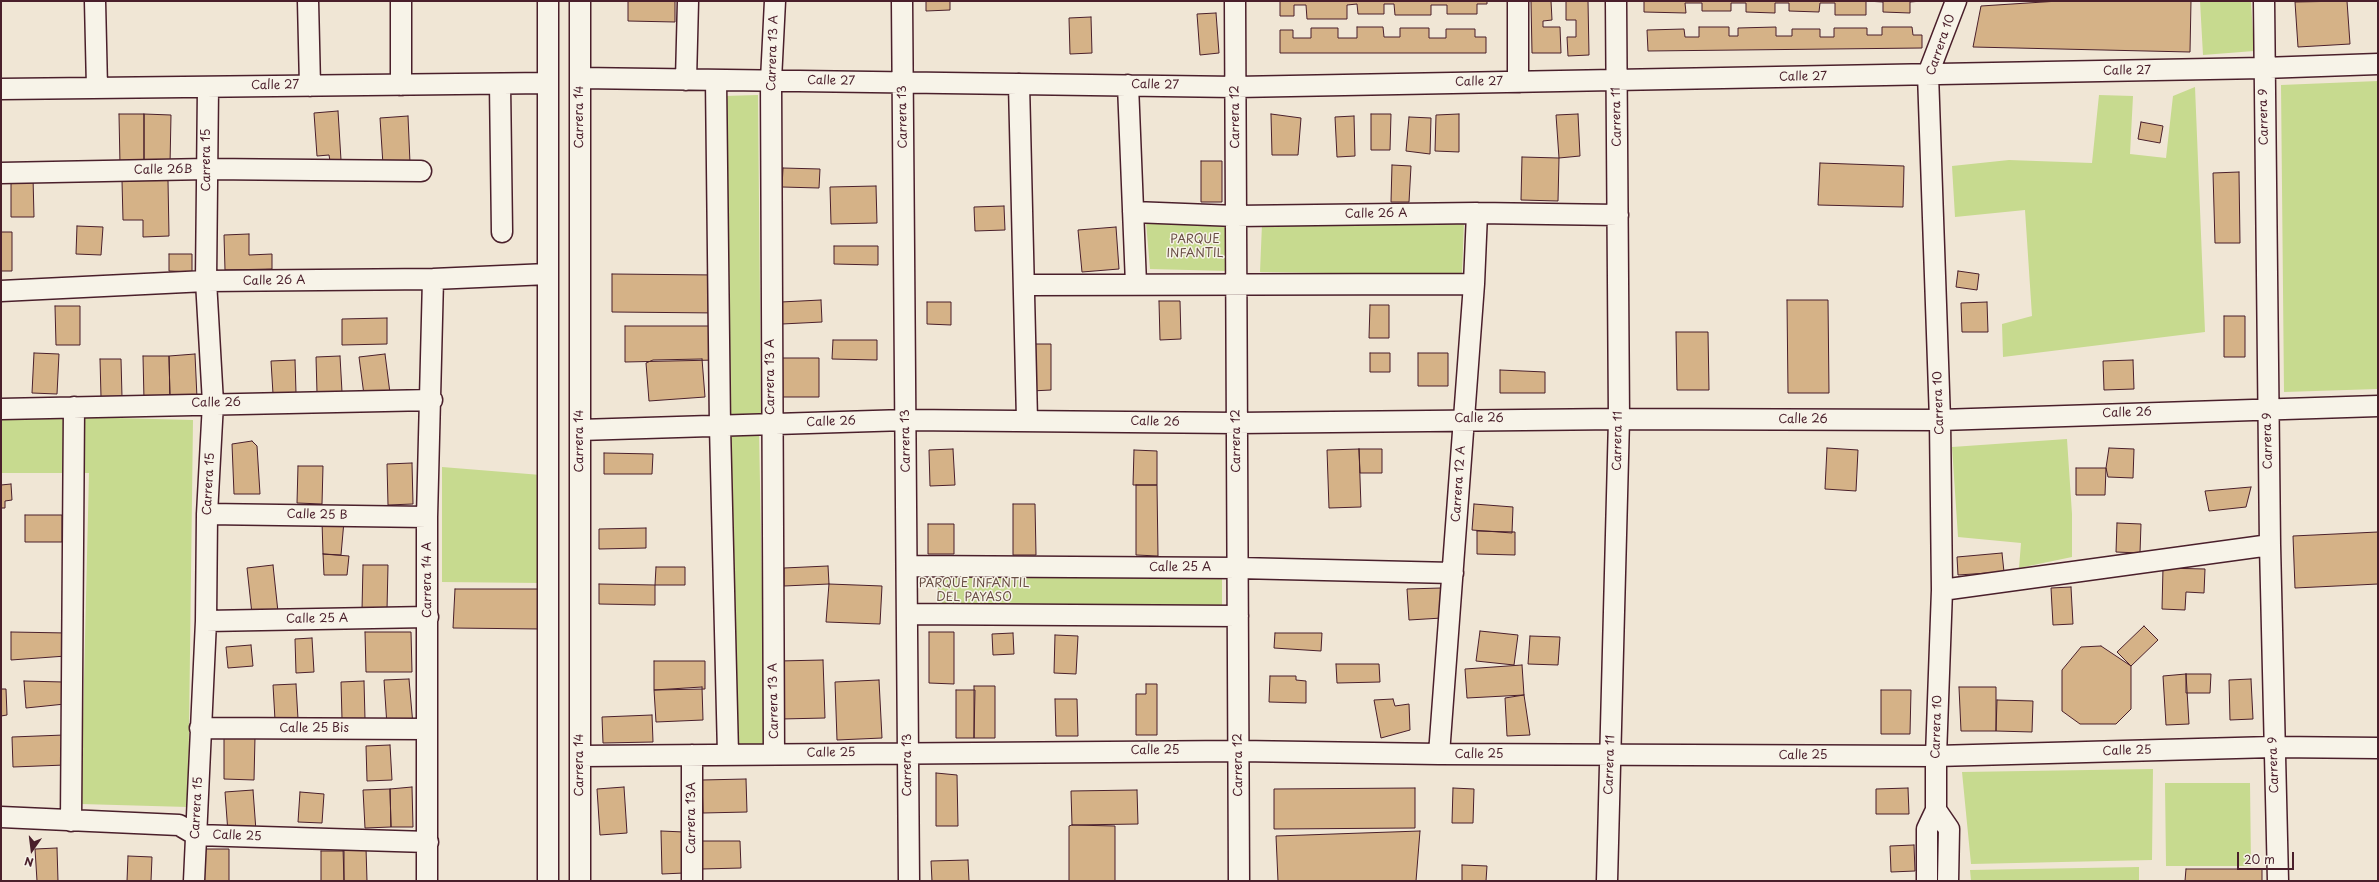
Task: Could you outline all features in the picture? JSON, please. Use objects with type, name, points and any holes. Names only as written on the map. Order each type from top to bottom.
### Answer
[{"type":"street","points":[[95,1],[97,88]]},
{"type":"street","points":[[308,1],[310,86]]},
{"type":"street","points":[[401,1],[401,85]]},
{"type":"street","points":[[548,1],[548,881]]},
{"type":"street","name":"Carrera 14","points":[[580,1],[580,881]]},
{"type":"street","points":[[686,80],[688,1]]},
{"type":"street","name":"Carrera 13 A","points":[[774,754],[771,80],[775,1]]},
{"type":"street","name":"Carrera 13","points":[[902,1],[909,881]]},
{"type":"street","name":"Carrera 12","points":[[1235,1],[1239,881]]},
{"type":"street","points":[[1518,1],[1518,82]]},
{"type":"street","name":"Carrera 11","points":[[1607,881],[1619,419],[1616,1]]},
{"type":"street","name":"Carrera 10","points":[[1927,881],[1927,829],[1936,810],[1936,756],[1942,590],[1940,420],[1928,74],[1956,1]]},
{"type":"street","name":"Carrera 9","points":[[2264,1],[2263,68],[2273,747],[2278,881]]},
{"type":"street","name":"Calle 27","points":[[580,78],[1236,87],[2263,68],[2378,64]]},
{"type":"street","points":[[716,80],[720,426],[728,754]]},
{"type":"street","name":"Calle 27","points":[[1,89],[548,83]]},
{"type":"street","points":[[500,84],[502,232]]},
{"type":"street","points":[[1019,84],[1025,285],[1027,420]]},
{"type":"street","points":[[1128,85],[1136,284]]},
{"type":"street","name":"Carrera 15","points":[[194,881],[206,621],[207,514],[213,403],[206,281],[208,87]]},
{"type":"street","name":"Calle 26B","points":[[1,173],[207,169],[421,171]]},
{"type":"street","name":"Calle 26 A","points":[[1133,212],[1236,216],[1477,213],[1618,215]]},
{"type":"street","name":"Carrera 12 A","points":[[1439,754],[1474,284],[1477,213]]},
{"type":"street","name":"Calle 26 A","points":[[1,291],[206,281],[433,279],[548,274]]},
{"type":"street","name":"Carrera 14 A","points":[[427,881],[428,517],[432,400],[433,279]]},
{"type":"street","points":[[1025,285],[1474,284]]},
{"type":"street","name":"Calle 26","points":[[1,409],[213,403],[432,400]]},
{"type":"street","name":"Calle 26","points":[[580,430],[906,420],[1237,423],[1619,419],[1940,420],[2268,408],[2378,406]]},
{"type":"street","points":[[71,821],[74,407]]},
{"type":"street","name":"Calle 25 B","points":[[207,514],[428,517]]},
{"type":"street","points":[[1942,590],[2270,545]]},
{"type":"street","name":"Calle 25 A","points":[[907,566],[1238,568],[1453,573]]},
{"type":"street","points":[[907,614],[1238,616]]},
{"type":"street","name":"Calle 25 A","points":[[206,621],[428,617]]},
{"type":"street","name":"Calle 25 Bis","points":[[200,728],[427,729]]},
{"type":"street","name":"Calle 25","points":[[580,756],[908,752],[1239,751],[1439,754],[1936,756],[2273,747],[2378,748]]},
{"type":"street","name":"Carrera 13A","points":[[692,755],[692,881]]},
{"type":"street","points":[[1936,810],[1949,829],[1948,881]]},
{"type":"street","name":"Calle 25","points":[[1,817],[179,825],[196,835],[428,842]]},
{"type":"green space","points":[[2200,1],[2251,1],[2254,51],[2203,55]]},
{"type":"green space","points":[[2378,81],[2378,389],[2284,392],[2281,85]]},
{"type":"green space","points":[[2195,87],[2205,332],[2003,357],[2002,324],[2032,316],[2025,210],[1955,217],[1952,166],[2009,160],[2092,163],[2099,95],[2133,96],[2130,154],[2166,158],[2173,96]]},
{"type":"green space","points":[[758,95],[761,414],[727,415],[724,96]]},
{"type":"green space","name":"PARQUE INFANTIL","points":[[1146,222],[1225,225],[1228,271],[1150,269]]},
{"type":"green space","points":[[1464,222],[1462,275],[1260,272],[1262,224]]},
{"type":"green space","points":[[1,415],[193,420],[188,807],[81,804],[89,473],[1,473]]},
{"type":"green space","points":[[759,431],[765,748],[733,748],[724,432]]},
{"type":"green space","points":[[2067,439],[2072,514],[2072,557],[2019,568],[2021,543],[1958,537],[1952,447]]},
{"type":"green space","points":[[442,467],[541,475],[540,583],[442,582]]},
{"type":"green space","name":"PARQUE INFANTIL DEL PAYASO","points":[[938,574],[1222,576],[1222,609],[938,608]]},
{"type":"green space","points":[[2153,769],[2152,860],[1971,864],[1962,772]]},
{"type":"green space","points":[[2165,783],[2250,783],[2251,866],[2166,866]]},
{"type":"green space","points":[[2139,867],[2139,881],[1971,881],[1970,870]]},
{"type":"building","points":[[628,1],[675,1],[675,22],[628,21]]},
{"type":"building","points":[[926,1],[950,1],[950,10],[926,11]]},
{"type":"building","points":[[1280,1],[1487,1],[1487,4],[1477,4],[1477,14],[1447,14],[1447,5],[1431,5],[1431,15],[1395,15],[1394,4],[1384,4],[1384,14],[1358,14],[1357,4],[1347,5],[1347,19],[1307,19],[1306,5],[1294,5],[1294,16],[1280,16]]},
{"type":"building","points":[[1531,1],[1551,1],[1552,20],[1543,21],[1543,27],[1560,27],[1561,53],[1532,53]]},
{"type":"building","points":[[1566,1],[1588,1],[1589,55],[1568,56],[1567,37],[1576,37],[1576,20],[1566,20]]},
{"type":"building","points":[[1644,1],[1866,1],[1866,15],[1835,15],[1835,3],[1820,3],[1819,12],[1789,11],[1789,3],[1775,3],[1775,13],[1746,12],[1746,3],[1731,3],[1731,11],[1702,11],[1702,3],[1685,3],[1686,13],[1644,12]]},
{"type":"building","points":[[1866,1],[1922,1],[1910,2],[1910,13],[1883,12],[1883,2]]},
{"type":"building","points":[[2059,1],[2191,1],[2190,52],[1973,47],[1981,6]]},
{"type":"building","points":[[2347,1],[2350,44],[2298,47],[2295,2]]},
{"type":"building","points":[[1216,13],[1219,53],[1200,55],[1197,14]]},
{"type":"building","points":[[1091,17],[1092,53],[1070,54],[1069,18]]},
{"type":"building","points":[[1357,27],[1383,27],[1384,37],[1400,37],[1400,28],[1429,28],[1429,38],[1446,38],[1446,29],[1475,29],[1475,37],[1486,37],[1486,53],[1280,53],[1280,30],[1293,30],[1293,38],[1311,38],[1311,28],[1338,28],[1338,38],[1357,38]]},
{"type":"building","points":[[1699,27],[1729,27],[1729,36],[1738,36],[1738,28],[1776,27],[1776,36],[1792,36],[1792,29],[1820,29],[1820,37],[1834,37],[1834,28],[1867,28],[1867,35],[1882,35],[1882,27],[1912,27],[1913,35],[1922,35],[1922,48],[1648,51],[1647,30],[1684,29],[1685,37],[1699,37]]},
{"type":"building","points":[[338,111],[341,160],[330,161],[329,155],[317,156],[314,113]]},
{"type":"building","points":[[119,114],[144,114],[144,165],[120,165]]},
{"type":"building","points":[[144,114],[171,115],[170,165],[144,165]]},
{"type":"building","points":[[1271,114],[1301,118],[1298,155],[1272,155]]},
{"type":"building","points":[[1371,114],[1391,114],[1390,150],[1371,150]]},
{"type":"building","points":[[1459,114],[1459,152],[1435,151],[1436,115]]},
{"type":"building","points":[[1578,114],[1580,156],[1559,158],[1556,115]]},
{"type":"building","points":[[408,116],[410,163],[383,165],[380,118]]},
{"type":"building","points":[[1354,116],[1355,156],[1337,157],[1335,117]]},
{"type":"building","points":[[1409,117],[1431,118],[1430,154],[1406,151]]},
{"type":"building","points":[[2141,122],[2163,126],[2160,143],[2138,139]]},
{"type":"building","points":[[1522,157],[1559,158],[1558,201],[1521,200]]},
{"type":"building","points":[[1201,161],[1222,161],[1222,202],[1201,202]]},
{"type":"building","points":[[1820,163],[1904,166],[1903,207],[1818,205]]},
{"type":"building","points":[[1392,165],[1411,166],[1409,202],[1391,202]]},
{"type":"building","points":[[783,168],[820,169],[819,188],[782,187]]},
{"type":"building","points":[[2239,172],[2240,243],[2215,243],[2213,173]]},
{"type":"building","points":[[11,177],[33,177],[34,217],[11,217]]},
{"type":"building","points":[[168,180],[169,236],[143,237],[143,220],[123,220],[122,181]]},
{"type":"building","points":[[876,186],[877,223],[831,224],[830,187]]},
{"type":"building","points":[[1004,206],[1005,230],[975,231],[974,207]]},
{"type":"building","points":[[77,226],[103,227],[101,255],[76,254]]},
{"type":"building","points":[[1116,227],[1119,269],[1082,272],[1078,230]]},
{"type":"building","points":[[1,232],[12,232],[12,271],[1,271]]},
{"type":"building","points":[[249,234],[249,255],[272,254],[272,269],[225,270],[224,235]]},
{"type":"building","points":[[834,246],[878,246],[878,265],[834,264]]},
{"type":"building","points":[[169,254],[192,254],[192,272],[169,271]]},
{"type":"building","points":[[1958,271],[1979,274],[1977,290],[1956,287]]},
{"type":"building","points":[[612,274],[716,275],[719,313],[612,312]]},
{"type":"building","points":[[821,300],[822,322],[782,324],[781,302]]},
{"type":"building","points":[[1787,300],[1828,300],[1829,393],[1788,393]]},
{"type":"building","points":[[1159,301],[1180,301],[1181,339],[1160,340]]},
{"type":"building","points":[[927,302],[951,302],[951,325],[927,324]]},
{"type":"building","points":[[1987,302],[1988,332],[1962,332],[1961,303]]},
{"type":"building","points":[[1370,305],[1389,305],[1389,338],[1369,338]]},
{"type":"building","points":[[55,306],[80,306],[80,345],[56,345]]},
{"type":"building","points":[[2224,316],[2245,316],[2245,357],[2224,357]]},
{"type":"building","points":[[387,318],[387,344],[342,345],[342,319]]},
{"type":"building","points":[[625,326],[715,326],[716,360],[625,362]]},
{"type":"building","points":[[1676,332],[1708,332],[1709,390],[1677,390]]},
{"type":"building","points":[[833,340],[877,340],[877,360],[832,359]]},
{"type":"building","points":[[1030,344],[1051,344],[1051,390],[1031,391]]},
{"type":"building","points":[[34,353],[59,354],[57,394],[32,393]]},
{"type":"building","points":[[1370,353],[1390,353],[1390,372],[1370,372]]},
{"type":"building","points":[[1418,353],[1448,353],[1448,386],[1418,386]]},
{"type":"building","points":[[195,354],[197,398],[170,399],[169,356]]},
{"type":"building","points":[[385,354],[390,393],[364,395],[359,357]]},
{"type":"building","points":[[143,356],[169,356],[170,399],[144,400]]},
{"type":"building","points":[[340,356],[342,392],[317,393],[316,357]]},
{"type":"building","points":[[780,358],[819,358],[819,397],[780,397]]},
{"type":"building","points":[[100,359],[121,359],[122,397],[101,397]]},
{"type":"building","points":[[702,359],[705,397],[649,401],[646,363],[653,360]]},
{"type":"building","points":[[295,360],[296,393],[273,394],[271,361]]},
{"type":"building","points":[[2133,360],[2134,389],[2104,390],[2103,361]]},
{"type":"building","points":[[1500,370],[1545,372],[1545,393],[1500,393]]},
{"type":"building","points":[[252,441],[257,446],[260,494],[234,494],[232,444]]},
{"type":"building","points":[[1827,448],[1858,450],[1856,491],[1825,489]]},
{"type":"building","points":[[2109,448],[2134,449],[2133,478],[2108,477],[2106,468]]},
{"type":"building","points":[[953,449],[955,485],[930,486],[929,450]]},
{"type":"building","points":[[1359,449],[1382,449],[1382,473],[1360,473]]},
{"type":"building","points":[[1359,449],[1361,507],[1329,508],[1327,450]]},
{"type":"building","points":[[1134,450],[1157,451],[1157,485],[1133,485]]},
{"type":"building","points":[[604,453],[653,454],[652,474],[604,474]]},
{"type":"building","points":[[412,463],[413,504],[388,505],[387,464]]},
{"type":"building","points":[[298,466],[323,466],[322,504],[297,503]]},
{"type":"building","points":[[2076,468],[2106,468],[2105,495],[2076,495]]},
{"type":"building","points":[[11,484],[12,500],[5,501],[5,508],[1,508],[1,485]]},
{"type":"building","points":[[1136,485],[1157,485],[1158,556],[1136,555]]},
{"type":"building","points":[[2251,487],[2246,507],[2209,511],[2205,491]]},
{"type":"building","points":[[1013,504],[1035,504],[1036,555],[1013,555]]},
{"type":"building","points":[[1474,504],[1513,507],[1512,533],[1472,530]]},
{"type":"building","points":[[25,515],[62,515],[62,542],[25,542]]},
{"type":"building","points":[[322,521],[344,521],[341,555],[323,554]]},
{"type":"building","points":[[2117,523],[2141,524],[2140,553],[2116,552]]},
{"type":"building","points":[[928,524],[954,524],[954,554],[928,554]]},
{"type":"building","points":[[646,528],[646,548],[599,549],[599,529]]},
{"type":"building","points":[[1477,531],[1515,532],[1515,555],[1477,554]]},
{"type":"building","points":[[2378,532],[2378,584],[2295,588],[2293,536]]},
{"type":"building","points":[[2002,553],[2004,572],[1958,575],[1957,557]]},
{"type":"building","points":[[323,554],[349,556],[347,575],[324,575]]},
{"type":"building","points":[[273,565],[278,612],[252,614],[247,568]]},
{"type":"building","points":[[363,565],[388,565],[387,610],[362,610]]},
{"type":"building","points":[[828,566],[829,584],[784,586],[784,568]]},
{"type":"building","points":[[656,567],[685,567],[685,585],[655,585]]},
{"type":"building","points":[[2163,568],[2205,569],[2204,593],[2186,592],[2185,610],[2162,609]]},
{"type":"building","points":[[599,584],[655,585],[655,605],[599,604]]},
{"type":"building","points":[[829,584],[882,586],[880,624],[826,622]]},
{"type":"building","points":[[2071,587],[2073,624],[2053,625],[2051,588]]},
{"type":"building","points":[[1441,588],[1442,618],[1409,620],[1407,589]]},
{"type":"building","points":[[455,589],[540,589],[541,629],[453,628]]},
{"type":"building","points":[[2144,626],[2158,640],[2131,666],[2117,652]]},
{"type":"building","points":[[1480,631],[1518,635],[1514,665],[1476,661]]},
{"type":"building","points":[[11,632],[67,633],[66,656],[11,660]]},
{"type":"building","points":[[365,632],[411,632],[412,672],[366,672]]},
{"type":"building","points":[[929,632],[954,632],[954,684],[929,683]]},
{"type":"building","points":[[1013,633],[1014,654],[993,655],[992,634]]},
{"type":"building","points":[[1275,633],[1322,633],[1321,651],[1274,648]]},
{"type":"building","points":[[1055,635],[1078,636],[1076,674],[1054,673]]},
{"type":"building","points":[[1530,636],[1560,637],[1558,665],[1528,664]]},
{"type":"building","points":[[312,638],[314,672],[296,673],[295,639]]},
{"type":"building","points":[[251,645],[253,666],[228,668],[226,647]]},
{"type":"building","points":[[2101,646],[2131,666],[2131,709],[2116,724],[2080,724],[2062,711],[2062,670],[2081,647]]},
{"type":"building","points":[[823,660],[825,718],[781,719],[779,661]]},
{"type":"building","points":[[654,661],[705,661],[705,689],[654,690]]},
{"type":"building","points":[[1336,664],[1379,664],[1380,682],[1337,683]]},
{"type":"building","points":[[1522,665],[1524,695],[1467,698],[1465,669]]},
{"type":"building","points":[[2186,674],[2211,674],[2210,693],[2186,693]]},
{"type":"building","points":[[2186,674],[2189,724],[2166,725],[2163,676]]},
{"type":"building","points":[[1270,676],[1296,676],[1296,680],[1306,681],[1306,703],[1269,702]]},
{"type":"building","points":[[409,679],[413,725],[387,726],[384,680]]},
{"type":"building","points":[[2251,679],[2253,719],[2230,720],[2229,680]]},
{"type":"building","points":[[879,680],[882,738],[837,740],[835,682]]},
{"type":"building","points":[[24,681],[63,682],[65,704],[26,708]]},
{"type":"building","points":[[364,681],[365,719],[342,719],[341,682]]},
{"type":"building","points":[[296,684],[298,719],[275,720],[273,685]]},
{"type":"building","points":[[1146,684],[1157,684],[1157,735],[1136,735],[1136,694],[1146,694]]},
{"type":"building","points":[[974,686],[995,686],[995,738],[974,738]]},
{"type":"building","points":[[702,687],[703,720],[656,722],[654,690]]},
{"type":"building","points":[[1959,687],[1996,687],[1996,731],[1961,731]]},
{"type":"building","points":[[1,689],[6,689],[7,715],[1,716]]},
{"type":"building","points":[[956,690],[975,690],[974,738],[956,738]]},
{"type":"building","points":[[1881,690],[1911,690],[1910,734],[1881,734]]},
{"type":"building","points":[[1524,695],[1530,735],[1507,736],[1505,698]]},
{"type":"building","points":[[1055,699],[1077,699],[1078,736],[1056,736]]},
{"type":"building","points":[[1393,699],[1395,706],[1409,704],[1410,730],[1381,738],[1374,700]]},
{"type":"building","points":[[1997,700],[2033,701],[2032,732],[1996,731]]},
{"type":"building","points":[[652,715],[653,742],[603,743],[602,717]]},
{"type":"building","points":[[64,735],[65,765],[13,767],[12,737]]},
{"type":"building","points":[[224,737],[255,737],[254,780],[224,779]]},
{"type":"building","points":[[390,745],[392,780],[367,781],[366,746]]},
{"type":"building","points":[[936,773],[957,775],[958,826],[936,826]]},
{"type":"building","points":[[746,779],[747,812],[703,813],[702,780]]},
{"type":"building","points":[[412,787],[413,827],[391,827],[390,789]]},
{"type":"building","points":[[624,787],[627,833],[600,835],[597,789]]},
{"type":"building","points":[[1415,788],[1415,828],[1274,829],[1274,789]]},
{"type":"building","points":[[1453,788],[1474,789],[1473,823],[1452,823]]},
{"type":"building","points":[[1908,788],[1909,814],[1876,814],[1876,789]]},
{"type":"building","points":[[390,789],[391,827],[365,828],[363,790]]},
{"type":"building","points":[[253,790],[256,831],[228,833],[225,792]]},
{"type":"building","points":[[1137,790],[1138,824],[1072,825],[1071,791]]},
{"type":"building","points":[[300,792],[324,794],[322,823],[298,822]]},
{"type":"building","points":[[1069,826],[1115,826],[1115,881],[1069,881]]},
{"type":"building","points":[[661,831],[684,832],[684,873],[662,874]]},
{"type":"building","points":[[1420,831],[1416,881],[1278,881],[1276,836]]},
{"type":"building","points":[[701,841],[740,841],[741,868],[702,869]]},
{"type":"building","points":[[1914,845],[1915,871],[1891,872],[1890,846]]},
{"type":"building","points":[[57,848],[58,881],[37,881],[35,849]]},
{"type":"building","points":[[343,848],[366,848],[367,881],[344,881]]},
{"type":"building","points":[[202,849],[229,849],[229,881],[203,881]]},
{"type":"building","points":[[321,851],[344,851],[344,881],[321,881]]},
{"type":"building","points":[[128,856],[152,857],[151,881],[127,881]]},
{"type":"building","points":[[968,860],[969,881],[932,881],[931,861]]},
{"type":"building","points":[[1462,865],[1487,866],[1486,881],[1462,881]]},
{"type":"building","points":[[2186,869],[2262,869],[2262,881],[2185,881]]}]
